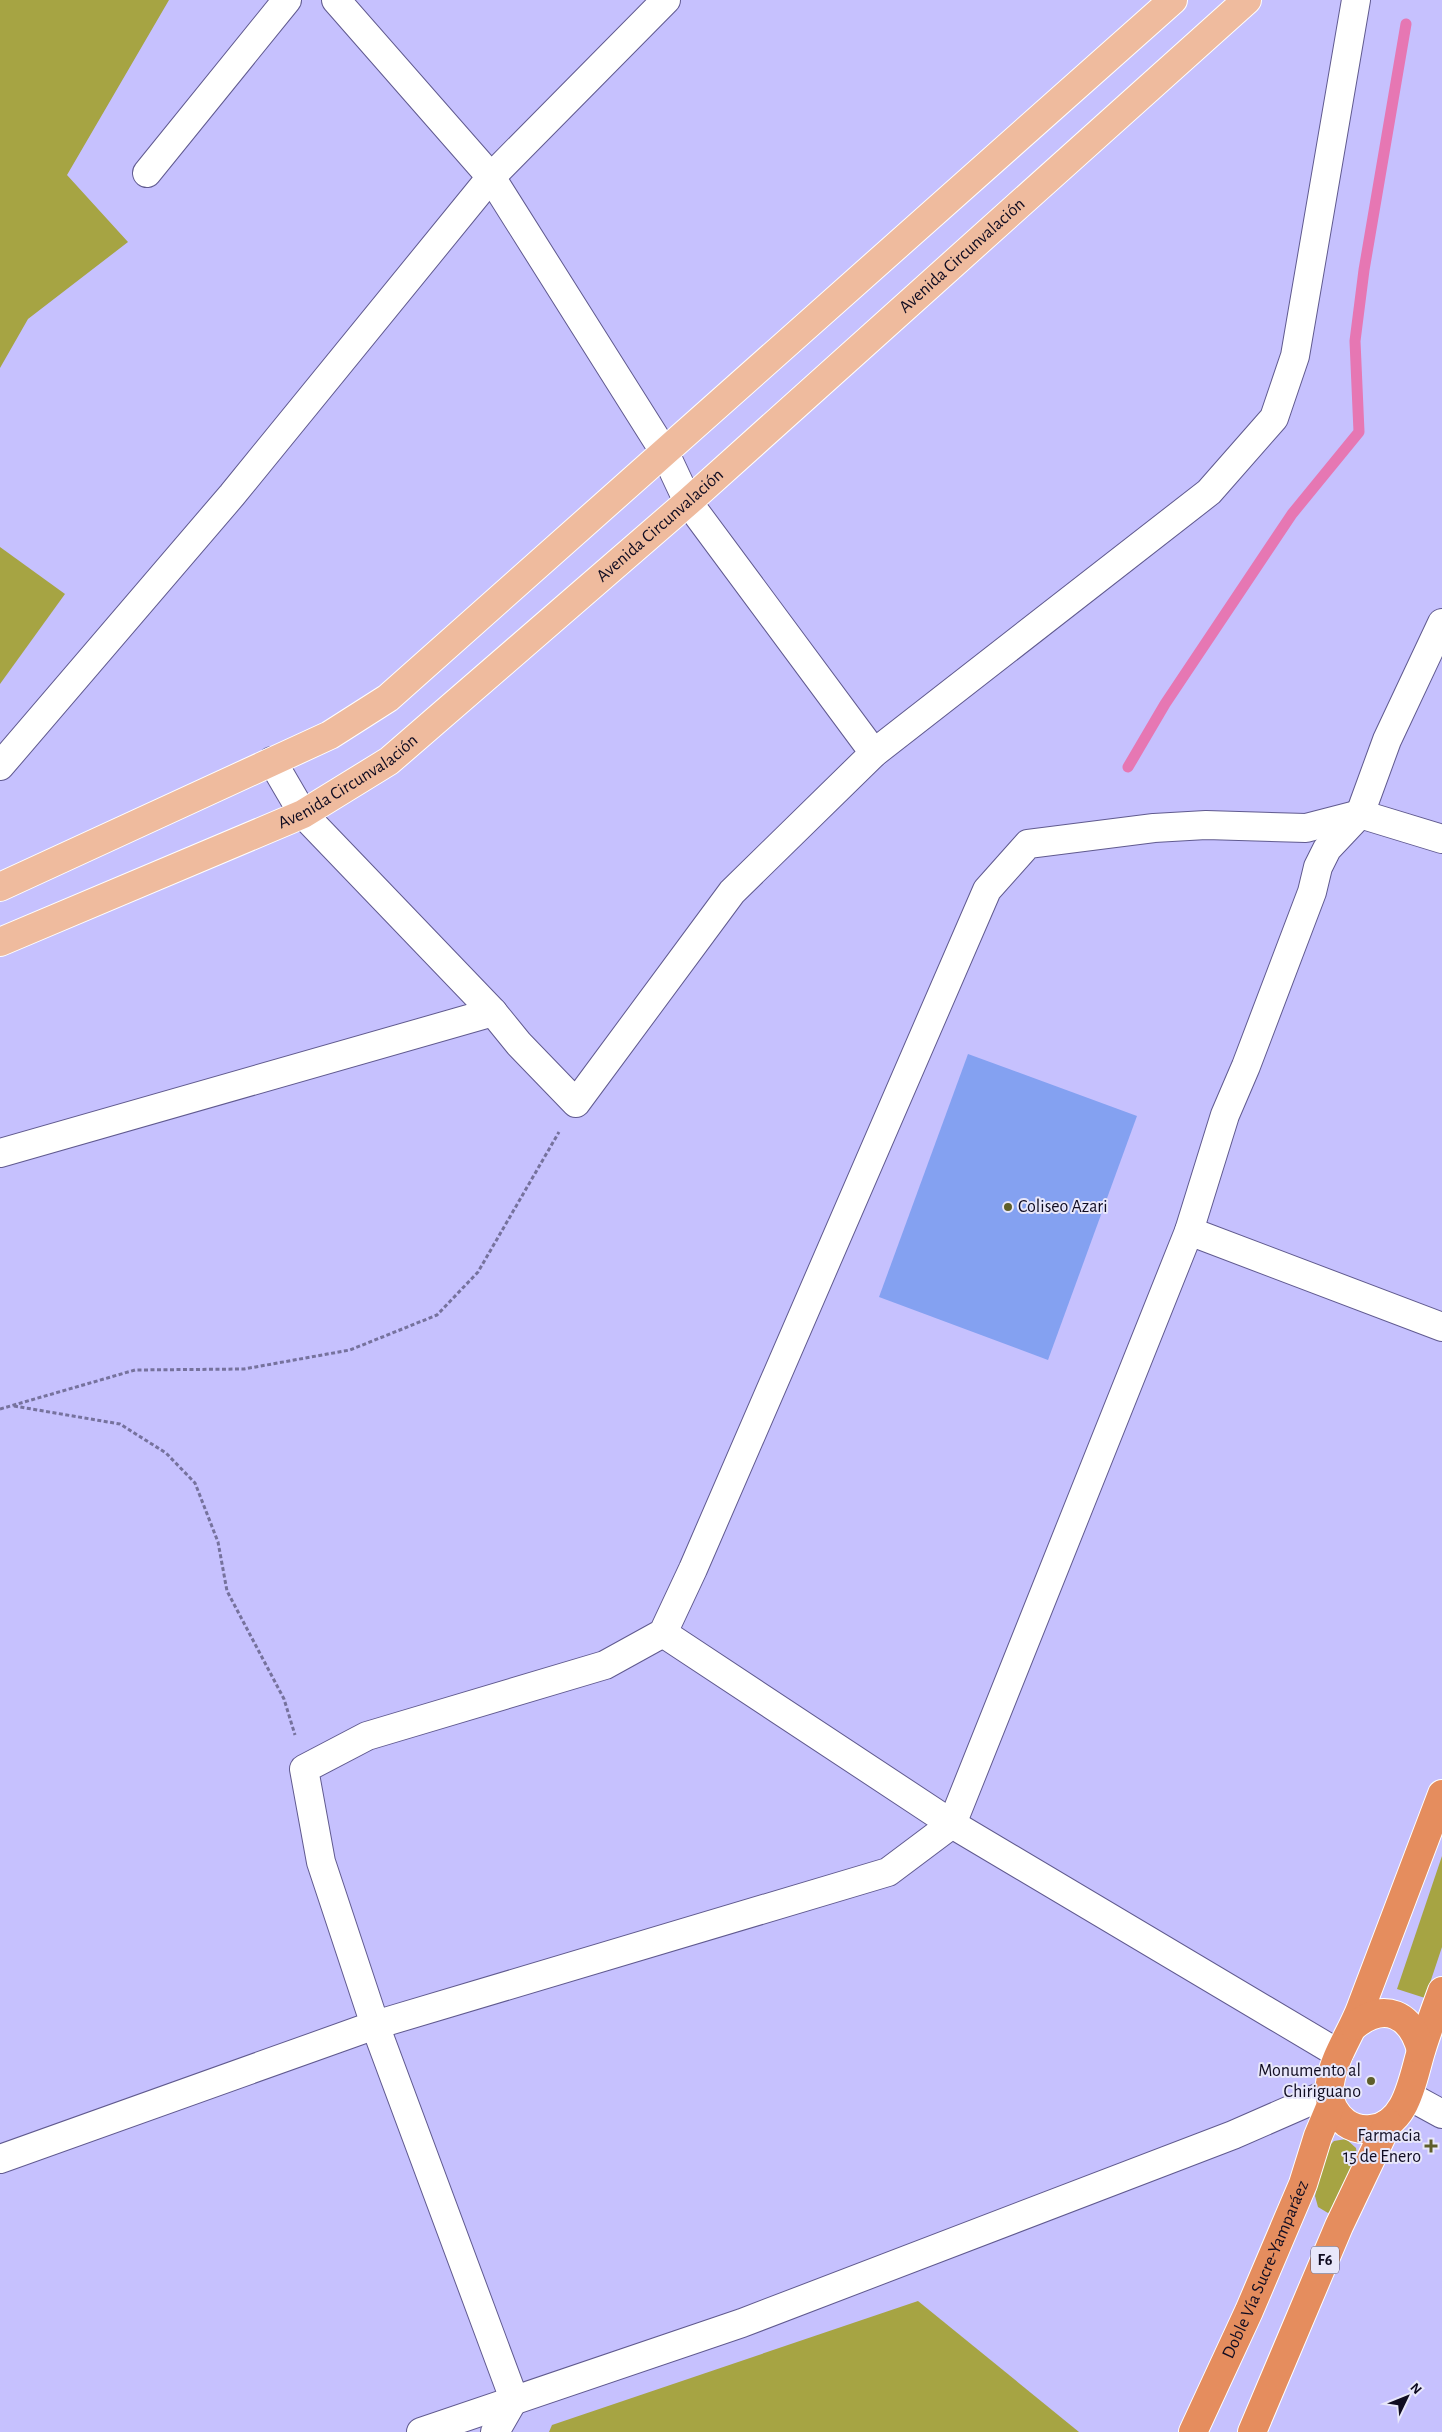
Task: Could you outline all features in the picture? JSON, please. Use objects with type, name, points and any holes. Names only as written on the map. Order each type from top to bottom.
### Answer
[{"type":"highway","name":"Doble Vía Sucre-Yamparáez","points":[[1193,2432],[1249,2311],[1303,2184],[1330,2099],[1333,2070],[1354,2026],[1442,1794]]},
{"type":"highway","name":"F6","points":[[1252,2432],[1339,2226],[1388,2123],[1397,2114],[1409,2096],[1421,2050],[1442,1991]]},
{"type":"highway","points":[[1354,2026],[1372,2014],[1388,2013],[1400,2017],[1410,2024],[1416,2033],[1421,2050]]},
{"type":"highway","points":[[1330,2099],[1337,2115],[1357,2129],[1376,2128],[1388,2123]]},
{"type":"main road","points":[[0,887],[330,734],[388,698],[1174,0]]},
{"type":"main road","name":"Avenida Circunvalación","points":[[0,942],[303,814],[389,761],[688,502],[1247,0]]},
{"type":"street","points":[[148,173],[286,0]]},
{"type":"street","points":[[336,0],[491,177],[665,453],[688,502],[874,753]]},
{"type":"street","points":[[0,766],[232,495],[491,177],[666,0]]},
{"type":"street","points":[[272,761],[303,814],[493,1012],[519,1044],[576,1103],[732,892],[874,753],[1209,492],[1274,418],[1295,356],[1356,0]]},
{"type":"street","points":[[0,2159],[375,2025],[888,1872],[952,1824],[1189,1231],[1225,1115],[1246,1066],[1308,901],[1318,867],[1327,849],[1360,814],[1388,740],[1442,623]]},
{"type":"street","points":[[514,2399],[375,2025],[321,1862],[304,1769],[367,1736],[605,1664],[663,1633],[693,1569],[987,890],[1028,844],[1154,828],[1206,825],[1306,828],[1360,814],[1442,840]]},
{"type":"street","points":[[0,1153],[493,1012]]},
{"type":"street","points":[[1189,1231],[1442,1328]]},
{"type":"street","points":[[663,1633],[952,1824],[1339,2054]]},
{"type":"street","points":[[1409,2096],[1442,2114]]},
{"type":"street","points":[[421,2432],[742,2323],[1330,2099]]},
{"type":"street","points":[[495,2432],[514,2399]]},
{"type":"path","points":[[0,1410],[135,1370],[244,1369],[350,1350],[437,1315],[478,1272],[576,1103]]},
{"type":"path","points":[[11,1406],[120,1424],[166,1453],[195,1483],[218,1542],[227,1591],[284,1699],[304,1769]]},
{"type":"shaded area","points":[[0,0],[169,0],[67,175],[128,242],[28,319],[0,368]]},
{"type":"shaded area","points":[[0,547],[65,594],[0,684]]},
{"type":"shaded area","points":[[1442,1856],[1442,1947],[1425,1998],[1397,1989]]},
{"type":"shaded area","points":[[1346,2139],[1356,2148],[1358,2162],[1339,2205],[1328,2213],[1318,2207],[1315,2196],[1326,2149],[1334,2141]]},
{"type":"shaded area","points":[[918,2301],[1079,2432],[549,2432],[552,2425]]},
{"type":"building","name":"Coliseo Azari","points":[[968,1054],[1137,1116],[1048,1360],[879,1297]]},
{"type":"waterway","points":[[1128,767],[1165,704],[1292,514],[1359,432],[1355,341],[1364,270],[1406,24]]},
{"type":"place","name":"Coliseo Azari","points":[[1008,1207]]},
{"type":"place","name":"Monumento al Chiriguano","points":[[1371,2081]]},
{"type":"place","name":"Farmacia 15 de Enero","points":[[1431,2146]]}]
